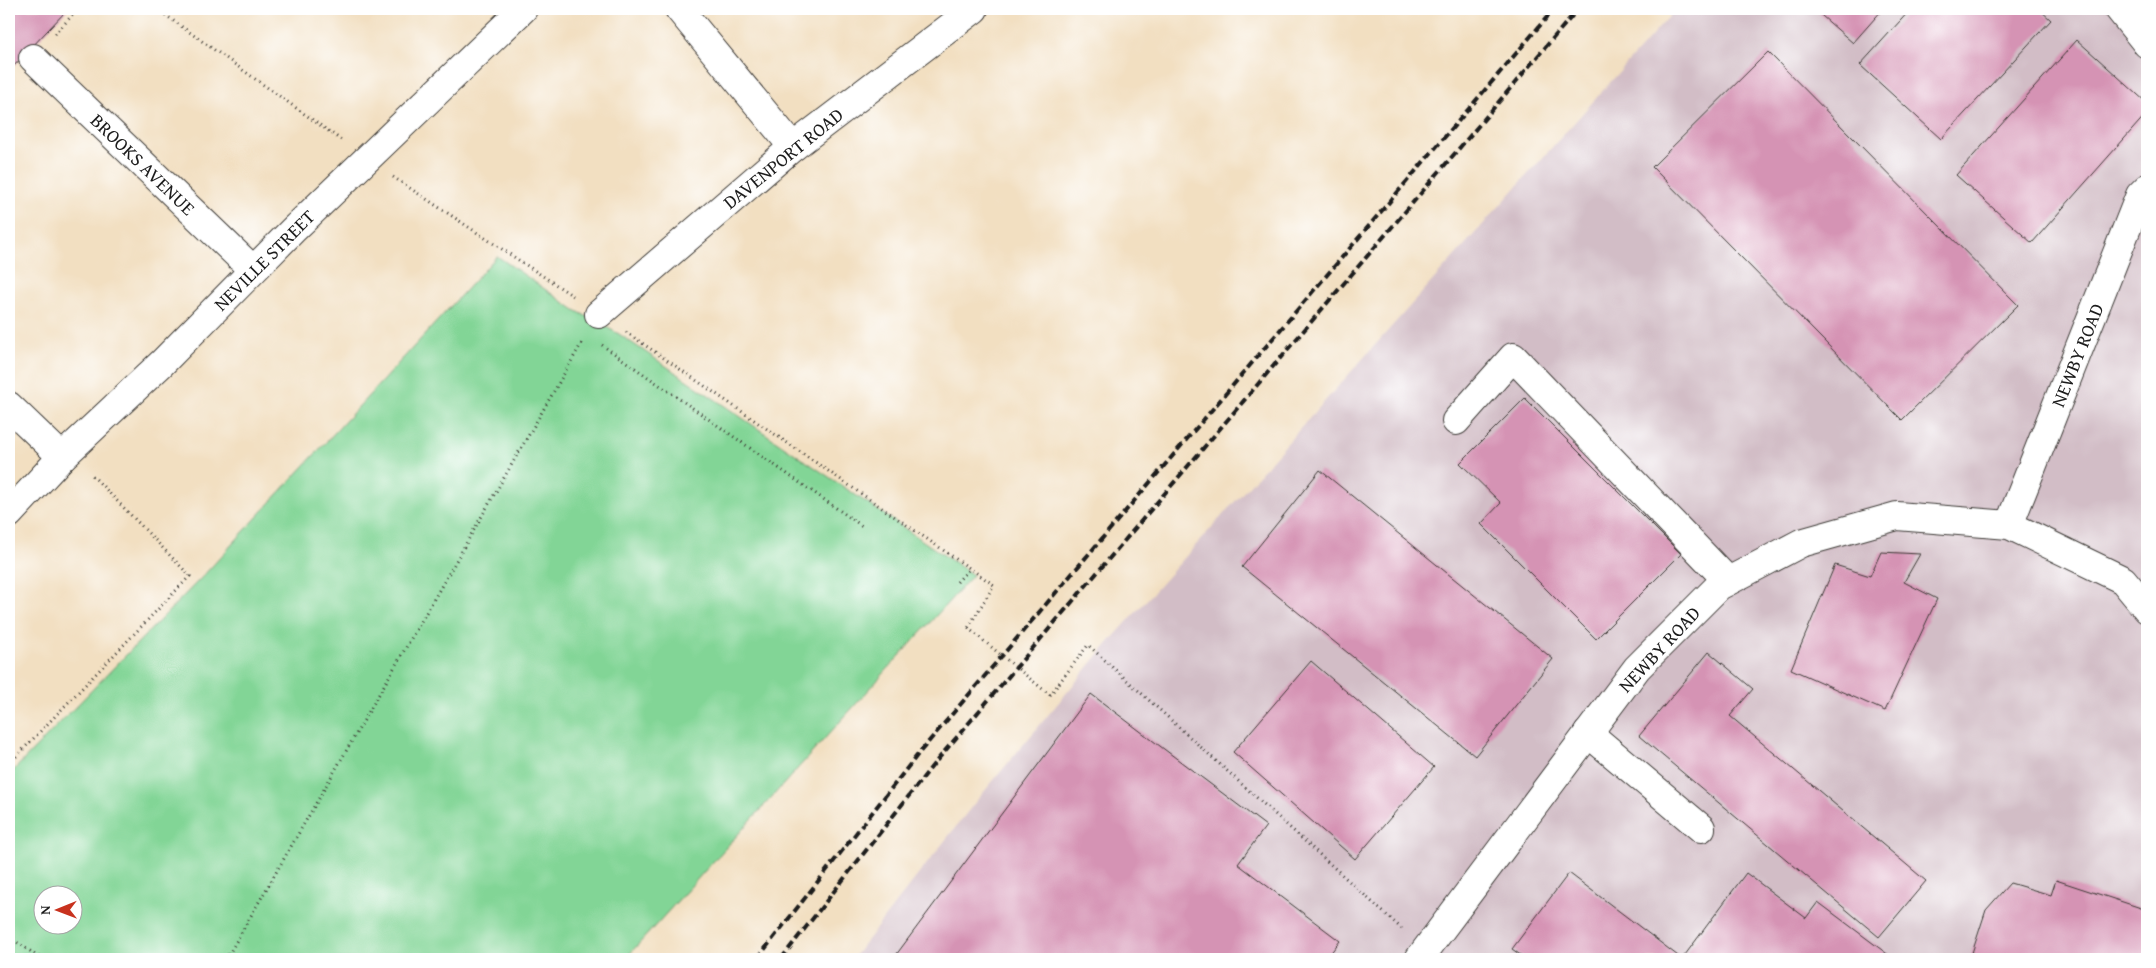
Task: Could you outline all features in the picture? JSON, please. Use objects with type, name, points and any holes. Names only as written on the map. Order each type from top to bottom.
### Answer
[{"type":"street","name":"NEVILLE STREET","points":[[9,514],[65,454],[162,363],[253,270],[523,9]]},
{"type":"street","points":[[679,9],[793,147]]},
{"type":"street","name":"DAVENPORT ROAD","points":[[593,324],[793,147],[974,9]]},
{"type":"street","points":[[2119,9],[2147,44]]},
{"type":"street","name":"BROOKS AVENUE","points":[[33,58],[253,270]]},
{"type":"street","name":"NEWBY ROAD","points":[[2010,525],[2140,195],[2147,188]]},
{"type":"street","points":[[1456,421],[1513,357],[1728,581]]},
{"type":"street","points":[[9,406],[65,454]]},
{"type":"street","name":"NEWBY ROAD","points":[[1422,955],[1637,668],[1719,586],[1801,543],[1897,516],[2010,525],[2123,580],[2147,609]]},
{"type":"street","points":[[1588,733],[1701,828]]},
{"type":"path","points":[[226,959],[593,324],[862,526]]},
{"type":"path","points":[[9,764],[190,576],[65,454]]},
{"type":"path","points":[[957,582],[970,568]]},
{"type":"path","points":[[994,585],[968,628],[1050,695],[1088,645],[1422,955]]},
{"type":"path","points":[[9,937],[42,959]]},
{"type":"shaded area","points":[[1676,9],[2147,9],[2147,959],[852,959],[973,805],[1110,641]]},
{"type":"green space","points":[[497,256],[575,310],[619,334],[973,575],[625,959],[9,959],[9,775],[203,576]]},
{"type":"building","points":[[9,9],[68,9],[9,71]]},
{"type":"building","points":[[1814,9],[1883,9],[1853,43]]},
{"type":"building","points":[[1911,9],[2039,9],[2051,20],[1941,139],[1860,65]]},
{"type":"building","points":[[2077,40],[2147,103],[2147,113],[2032,243],[1956,175]]},
{"type":"building","points":[[1768,52],[2018,305],[1902,420],[1652,167]]},
{"type":"building","points":[[1525,398],[1681,554],[1596,639],[1481,524],[1501,503],[1460,463]]},
{"type":"building","points":[[1320,470],[1553,659],[1475,756],[1242,567]]},
{"type":"building","points":[[1881,552],[1920,554],[1904,582],[1937,599],[1885,711],[1791,669],[1835,565],[1870,576]]},
{"type":"building","points":[[1709,652],[1753,689],[1730,716],[1926,881],[1879,937],[1639,736]]},
{"type":"building","points":[[1311,661],[1434,767],[1355,859],[1233,752]]},
{"type":"building","points":[[1091,694],[1266,826],[1238,864],[1340,941],[1326,959],[893,959]]},
{"type":"building","points":[[1569,873],[1682,959],[1526,959],[1512,949]]},
{"type":"building","points":[[1746,873],[1806,918],[1818,902],[1894,959],[1682,959]]},
{"type":"building","points":[[2056,880],[2147,910],[2147,959],[1970,959],[1986,910],[2010,883],[2051,895]]},
{"type":"railway","points":[[757,959],[919,753],[1554,9]]},
{"type":"railway","points":[[781,959],[933,765],[1578,9]]}]
